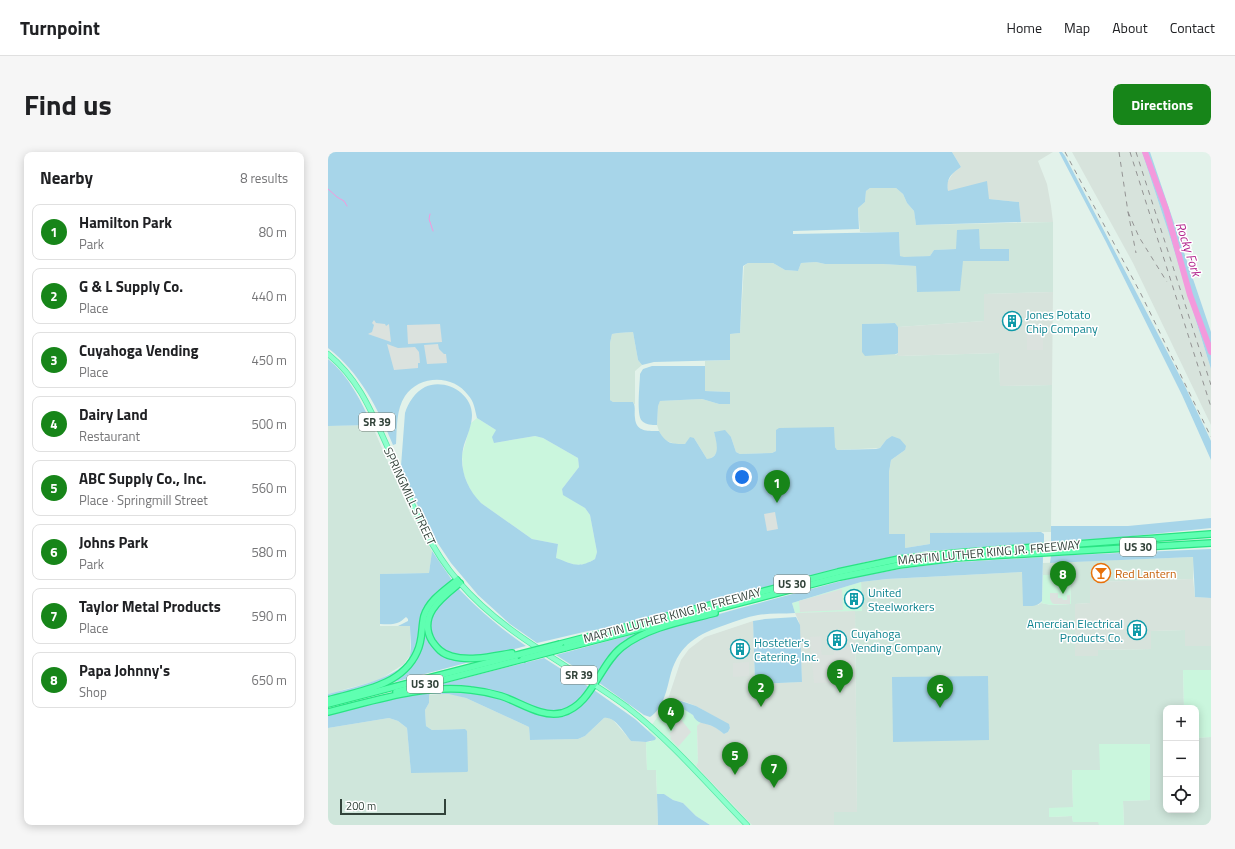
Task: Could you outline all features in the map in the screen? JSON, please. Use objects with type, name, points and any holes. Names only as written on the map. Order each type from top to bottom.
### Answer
[{"type":"highway","name":"MARTIN LUTHER KING JR. FREEWAY","points":[[328,711],[565,648],[867,571],[912,563],[955,558],[1209,533]]},
{"type":"highway","name":"MARTIN LUTHER KING JR. FREEWAY","points":[[1065,548],[1211,544]]},
{"type":"highway","name":"MARTIN LUTHER KING JR. FREEWAY","points":[[328,704],[515,654],[866,565],[932,555],[1030,551]]},
{"type":"highway","points":[[458,581],[431,612],[428,621],[428,628],[430,638],[435,645],[445,654],[463,658],[515,654]]},
{"type":"highway","points":[[328,700],[382,684],[402,672],[411,663],[417,652],[422,638],[424,616],[429,606],[436,598],[458,581]]},
{"type":"highway","points":[[328,711],[401,694],[430,690],[454,689],[490,693],[542,712],[554,714],[562,713],[584,699],[611,658],[621,648],[639,636],[665,627],[770,598],[808,585]]},
{"type":"main road","name":"SPRINGMILL STREET","points":[[328,354],[350,375],[366,399],[423,528],[440,557],[458,581],[483,607],[506,626],[620,703],[648,724],[747,825]]},
{"type":"shaded area","points":[[328,152],[952,152],[961,167],[950,177],[948,191],[987,181],[989,199],[1019,202],[1021,222],[916,225],[914,211],[907,203],[903,194],[896,188],[870,188],[866,191],[865,202],[858,208],[859,229],[793,231],[793,234],[899,232],[900,256],[904,257],[930,256],[934,250],[956,249],[957,230],[979,229],[980,249],[1009,249],[1009,261],[963,261],[960,291],[917,292],[916,266],[883,264],[825,264],[816,262],[801,263],[798,271],[785,270],[773,263],[748,263],[743,266],[740,333],[730,334],[730,360],[654,362],[642,365],[638,360],[633,332],[612,334],[610,343],[610,400],[613,402],[633,402],[636,423],[638,426],[643,430],[659,431],[667,441],[676,444],[685,444],[690,437],[694,438],[707,459],[712,458],[716,452],[717,444],[714,432],[725,430],[731,437],[736,452],[740,454],[772,453],[776,451],[776,430],[779,428],[834,427],[835,447],[837,450],[880,448],[886,440],[892,436],[900,439],[906,446],[905,450],[891,460],[889,472],[889,534],[905,534],[905,548],[930,544],[930,533],[1041,532],[1044,534],[1044,543],[927,551],[870,561],[602,629],[537,643],[510,624],[478,595],[451,563],[427,527],[401,466],[405,413],[412,398],[425,387],[441,384],[456,389],[462,394],[471,407],[472,415],[462,453],[463,469],[467,484],[471,491],[481,503],[532,539],[558,544],[556,558],[571,564],[580,565],[595,559],[597,552],[590,515],[585,508],[563,495],[562,489],[579,467],[578,458],[543,438],[535,436],[494,443],[492,437],[496,430],[477,418],[470,397],[462,388],[454,383],[436,380],[419,384],[411,389],[405,396],[398,413],[396,444],[393,445],[381,418],[359,380],[350,368],[328,348]]},
{"type":"shaded area","points":[[952,152],[1053,152],[1038,161],[1047,184],[1053,222],[1021,222],[1019,202],[989,199],[948,191],[947,183],[953,173],[961,167]]},
{"type":"shaded area","points":[[1059,152],[1062,152],[1065,156],[1183,382],[1211,441],[1211,460],[1182,395],[1106,242]]},
{"type":"shaded area","points":[[1072,152],[1142,152],[1211,369],[1211,425],[1133,263]]},
{"type":"shaded area","points":[[1142,152],[1150,152],[1211,332],[1211,369],[1169,234]]},
{"type":"shaded area","points":[[870,188],[896,188],[903,194],[907,203],[914,211],[916,225],[1053,222],[1053,292],[984,294],[984,321],[898,327],[895,323],[862,324],[896,355],[898,353],[899,356],[999,353],[1000,386],[1052,385],[1051,532],[931,533],[930,544],[905,548],[904,534],[889,534],[889,472],[891,460],[905,450],[886,440],[880,448],[837,450],[835,447],[776,430],[776,451],[772,453],[740,454],[736,452],[731,437],[714,432],[717,443],[717,452],[710,459],[707,459],[694,438],[685,444],[675,444],[664,440],[659,431],[657,425],[658,405],[660,401],[702,399],[719,404],[730,392],[705,391],[705,361],[730,360],[730,334],[740,333],[744,266],[748,263],[773,263],[785,270],[798,271],[801,263],[816,262],[825,264],[883,264],[916,266],[917,292],[963,261],[1009,249],[980,249],[978,229],[957,249],[934,250],[930,256],[904,258],[900,256],[899,232],[860,232],[858,208],[865,202],[866,191]]},
{"type":"shaded area","points":[[1053,292],[1052,385],[1000,386],[999,353],[898,356],[898,327],[984,321],[984,294]]},
{"type":"shaded area","points":[[374,320],[376,323],[385,324],[386,326],[389,324],[391,342],[368,334],[372,332],[374,325],[372,323]]},
{"type":"shaded area","points":[[895,323],[898,327],[898,353],[865,356],[862,352],[862,324]]},
{"type":"shaded area","points":[[440,324],[442,342],[408,344],[407,325]]},
{"type":"shaded area","points":[[1027,330],[1043,330],[1043,350],[1027,350]]},
{"type":"shaded area","points":[[633,332],[638,360],[642,365],[635,371],[635,405],[633,402],[613,402],[610,400],[610,343],[612,334]]},
{"type":"shaded area","points":[[387,344],[398,348],[415,347],[419,352],[420,363],[418,363],[418,368],[394,370]]},
{"type":"shaded area","points":[[438,344],[439,349],[446,354],[447,363],[427,364],[424,345]]},
{"type":"shaded area","points":[[328,359],[348,381],[359,398],[372,425],[328,426]]},
{"type":"shaded area","points":[[652,366],[705,366],[705,391],[730,392],[730,404],[719,404],[702,399],[660,401],[658,406],[657,425],[645,423],[640,418],[639,412],[640,374],[643,369]]},
{"type":"shaded area","points":[[477,418],[496,430],[494,443],[535,436],[543,438],[578,458],[579,467],[562,489],[563,494],[585,508],[590,515],[597,552],[595,559],[586,564],[576,565],[556,559],[558,544],[532,539],[475,498],[463,472],[462,455],[471,423]]},
{"type":"shaded area","points":[[372,425],[412,517],[432,551],[429,573],[380,574],[380,626],[410,626],[410,655],[404,664],[379,680],[328,694],[328,426]]},
{"type":"shaded area","points":[[775,512],[778,529],[767,531],[764,514]]},
{"type":"shaded area","points":[[1211,518],[1211,528],[1113,538],[1051,542],[1051,526],[1128,526]]},
{"type":"shaded area","points":[[1211,549],[1211,598],[1195,597],[1193,557],[1050,563],[1051,556]]},
{"type":"shaded area","points":[[432,551],[452,580],[433,597],[424,608],[418,645],[407,665],[393,676],[381,682],[328,697],[328,694],[387,676],[398,670],[406,663],[411,652],[410,626],[398,626],[408,621],[408,619],[406,617],[395,624],[380,624],[380,574],[429,573]]},
{"type":"shaded area","points":[[1043,557],[1042,601],[1033,606],[1023,606],[1022,572],[887,579],[861,582],[792,603],[795,613],[758,615],[715,628],[698,636],[685,647],[679,655],[671,673],[662,703],[650,717],[644,715],[598,682],[618,653],[642,638],[669,628],[856,577],[945,563]]},
{"type":"shaded area","points":[[1194,557],[1193,579],[1090,582],[1090,603],[1075,604],[1075,655],[1098,656],[1098,650],[1151,649],[1151,631],[1185,630],[1186,646],[1211,646],[1211,670],[1183,670],[1184,705],[1163,705],[1163,813],[1199,813],[1199,738],[1211,737],[1211,825],[1124,825],[1123,801],[1150,800],[1150,744],[1100,770],[1072,770],[1073,807],[1049,817],[1072,816],[1073,822],[1099,822],[1099,825],[834,825],[833,812],[857,812],[855,611],[862,611],[861,582],[887,579],[1023,572],[1038,605],[1041,603],[1051,605],[1071,604],[1070,575],[1043,575],[1043,563]]},
{"type":"shaded area","points":[[1070,574],[1071,604],[1051,605],[1041,603],[1043,575]]},
{"type":"shaded area","points":[[1193,579],[1195,597],[1211,598],[1211,646],[1185,646],[1185,630],[1151,631],[1151,649],[1098,650],[1098,656],[1075,656],[1075,604],[1090,603],[1090,582]]},
{"type":"shaded area","points":[[861,582],[862,611],[795,613],[792,603]]},
{"type":"shaded area","points":[[458,588],[490,619],[526,646],[502,652],[475,656],[454,655],[443,650],[435,641],[433,636],[430,625],[431,619],[438,606]]},
{"type":"shaded area","points":[[842,589],[843,610],[800,612],[799,601]]},
{"type":"shaded area","points":[[1050,593],[1058,593],[1058,598],[1062,598],[1063,600],[1067,600],[1067,595],[1070,595],[1070,604],[1052,603]]},
{"type":"shaded area","points":[[855,611],[857,812],[834,812],[834,825],[752,825],[696,766],[698,762],[697,726],[701,722],[715,727],[724,734],[728,732],[730,728],[729,725],[696,706],[683,701],[678,700],[675,702],[668,699],[681,660],[689,649],[705,637],[753,621],[755,682],[758,684],[802,682],[799,622],[795,613]]},
{"type":"shaded area","points":[[796,617],[800,625],[802,682],[758,684],[755,682],[753,621]]},
{"type":"shaded area","points":[[425,629],[438,652],[477,660],[391,683],[416,660],[422,646]]},
{"type":"shaded area","points":[[638,633],[639,635],[613,652],[593,679],[556,655]]},
{"type":"shaded area","points":[[822,636],[822,655],[834,655],[834,647],[850,647],[851,682],[814,683],[810,637]]},
{"type":"shaded area","points":[[544,658],[589,687],[574,705],[566,709],[548,710],[528,705],[500,694],[429,687]]},
{"type":"shaded area","points":[[749,662],[749,676],[733,677],[733,663]]},
{"type":"shaded area","points":[[1183,670],[1211,670],[1211,737],[1199,738],[1199,705],[1184,705]]},
{"type":"shaded area","points":[[988,676],[989,740],[893,742],[892,677]]},
{"type":"shaded area","points":[[594,690],[635,719],[656,738],[655,740],[646,742],[631,741],[616,722],[608,718],[604,718],[585,736],[578,739],[530,740],[529,727],[466,698],[449,694],[430,694],[429,703],[425,710],[426,726],[432,730],[465,729],[467,731],[468,771],[411,773],[407,728],[398,721],[389,718],[328,728],[328,715],[381,701],[438,691],[472,692],[482,694],[501,699],[548,716],[584,702]]},
{"type":"shaded area","points":[[449,693],[466,698],[529,727],[530,740],[578,739],[585,736],[604,718],[607,717],[613,720],[631,741],[646,742],[647,769],[656,770],[658,825],[328,825],[328,728],[389,718],[398,721],[407,728],[411,773],[465,729],[432,730],[426,726],[425,710],[429,703],[429,695]]},
{"type":"shaded area","points":[[668,699],[675,702],[674,707],[685,710],[701,722],[697,727],[698,762],[696,766],[752,825],[710,825],[696,816],[683,803],[673,800],[664,794],[657,794],[656,770],[647,770],[646,742],[650,742],[655,738],[648,730],[662,711]]},
{"type":"shaded area","points":[[678,700],[696,706],[729,724],[730,728],[728,732],[724,734],[714,727],[698,722],[693,715],[685,710],[674,707],[675,702]]},
{"type":"shaded area","points":[[674,716],[677,719],[679,717],[691,732],[678,747],[670,738],[671,737],[669,734],[676,727],[670,720]]},
{"type":"shaded area","points":[[1099,744],[1150,744],[1150,800],[1123,801],[1124,825],[1099,825],[1098,822],[1073,822],[1072,816],[1049,817],[1049,808],[1073,807],[1072,770],[1100,770]]},
{"type":"shaded area","points":[[657,794],[664,794],[673,800],[683,803],[696,816],[710,825],[658,825]]},
{"type":"waterway","name":"Rocky Fork","points":[[1145,152],[1166,209],[1190,295],[1211,352]]},
{"type":"waterway","points":[[328,189],[344,201],[347,206]]},
{"type":"waterway","points":[[430,214],[429,219],[433,231]]},
{"type":"railway","points":[[1065,152],[1141,294],[1211,437]]},
{"type":"railway","points":[[1119,152],[1136,253]]},
{"type":"railway","points":[[1130,152],[1211,407]]},
{"type":"railway","points":[[1136,152],[1211,385]]},
{"type":"railway","points":[[1128,212],[1139,237],[1167,282]]},
{"type":"place","name":"Jones Potato Chip Company","points":[[1012,321]]},
{"type":"place","name":"Hamilton Park","points":[[777,503]]},
{"type":"place","name":"Red Lantern","points":[[1101,573]]},
{"type":"place","name":"Papa Johnny's","points":[[1063,594]]},
{"type":"place","name":"United Steelworkers","points":[[854,599]]},
{"type":"place","name":"Amercian Electrical Products Co.","points":[[1137,630]]},
{"type":"place","name":"Cuyahoga Vending Company","points":[[837,640]]},
{"type":"place","name":"Hostetler's Catering, Inc.","points":[[740,649]]},
{"type":"place","name":"Cuyahoga Vending","points":[[840,693]]},
{"type":"place","name":"G & L Supply Co.","points":[[761,707]]},
{"type":"place","name":"Johns Park","points":[[940,708]]},
{"type":"place","name":"Dairy Land","points":[[671,731]]},
{"type":"place","name":"ABC Supply Co., Inc.","points":[[735,775]]},
{"type":"place","name":"Taylor Metal Products","points":[[774,788]]}]
